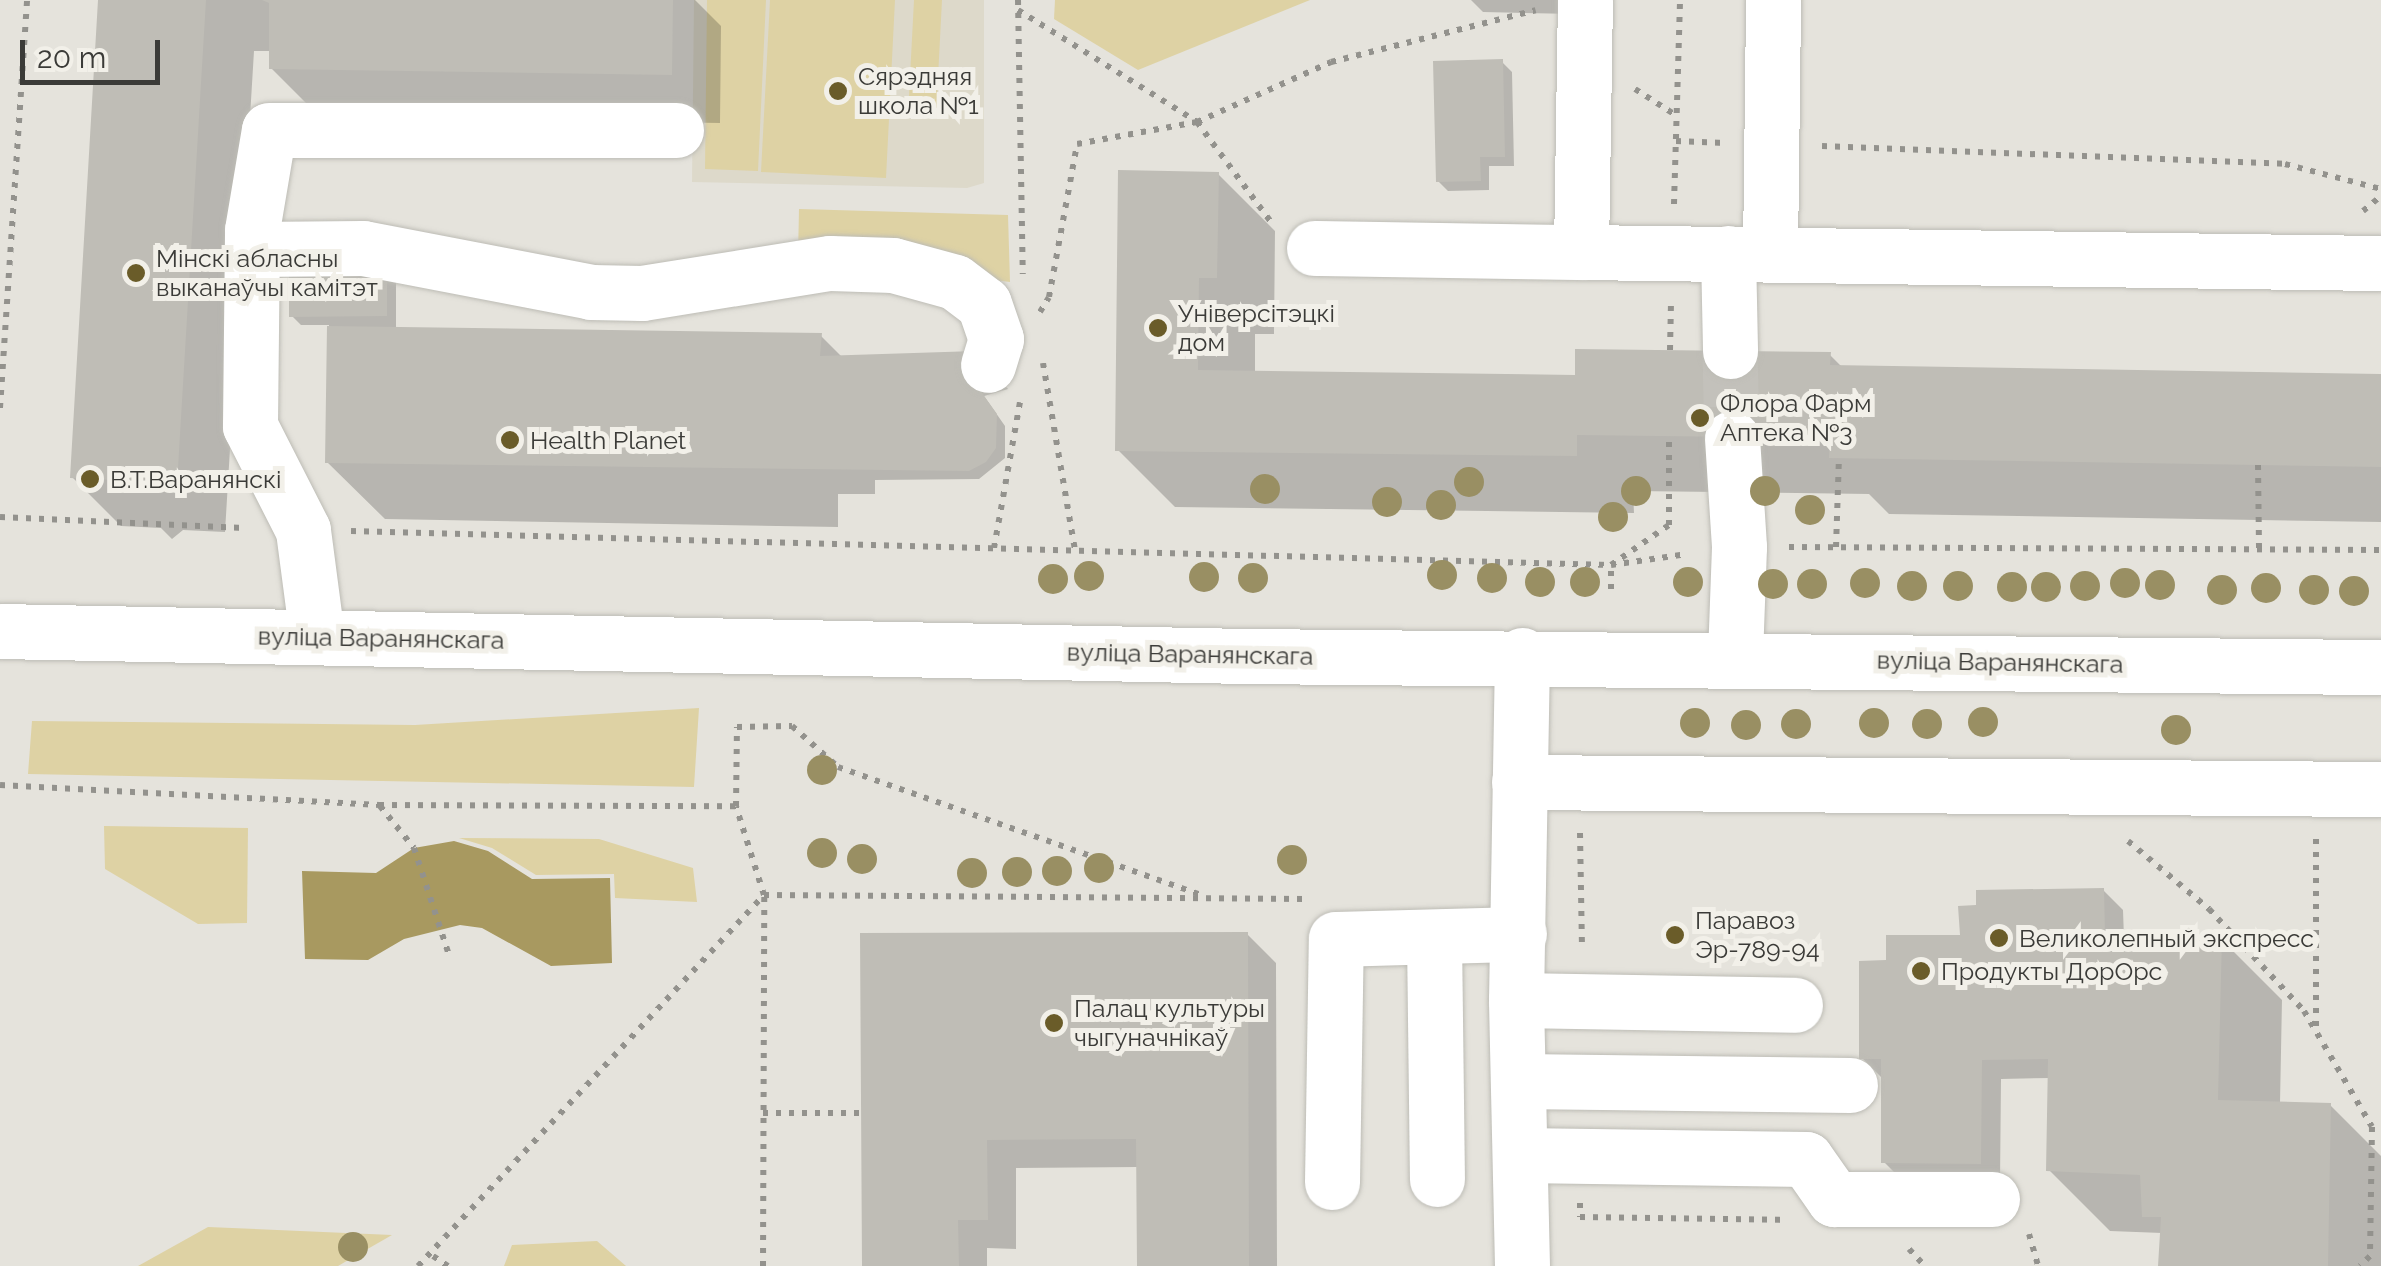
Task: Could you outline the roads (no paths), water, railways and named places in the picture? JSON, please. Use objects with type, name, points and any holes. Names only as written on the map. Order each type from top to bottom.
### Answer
[{"type":"main road","points":[[1730,351],[1771,144],[1774,0]]},
{"type":"main road","points":[[1566,4],[1581,252]]},
{"type":"main road","points":[[317,636],[303,530],[250,426],[263,275],[269,130],[676,130]]},
{"type":"main road","points":[[263,275],[363,248],[591,292],[693,287],[830,263],[893,265],[954,282],[984,304],[1005,380]]},
{"type":"main road","points":[[1314,248],[2381,262]]},
{"type":"main road","points":[[1732,438],[1739,547],[1735,658]]},
{"type":"main road","name":"вуліца Варанянскага","points":[[0,631],[2381,668]]},
{"type":"main road","points":[[1522,656],[1516,1000],[1522,1266]]},
{"type":"main road","points":[[1519,782],[2381,789]]},
{"type":"main road","points":[[1332,1182],[1336,940],[1519,934]]},
{"type":"main road","points":[[1434,936],[1437,1179]]},
{"type":"main road","points":[[1516,1000],[1795,1004]]},
{"type":"main road","points":[[1520,1081],[1850,1085]]},
{"type":"main road","points":[[1520,1155],[1806,1159],[1834,1199],[1992,1199]]},
{"type":"tunnel","points":[[1730,351],[1732,438]]},
{"type":"place","name":"Сярэдняя школа №1","points":[[838,91]]},
{"type":"place","name":"Мінскі абласны выканаўчы камітэт","points":[[136,273]]},
{"type":"place","name":"Універсітэцкі дом","points":[[1158,328]]},
{"type":"place","name":"Флора Фарм Аптека №3","points":[[1700,418]]},
{"type":"place","name":"Health Planet","points":[[510,440]]},
{"type":"place","name":"В.Т.Варанянскі","points":[[90,479]]},
{"type":"place","name":"Паравоз Эр-789-94","points":[[1675,935]]},
{"type":"place","name":"Великолепный экспресс","points":[[1999,938]]},
{"type":"place","name":"Продукты ДорОрс","points":[[1921,971]]},
{"type":"place","name":"Палац культуры чыгуначнікаў","points":[[1054,1023]]}]
